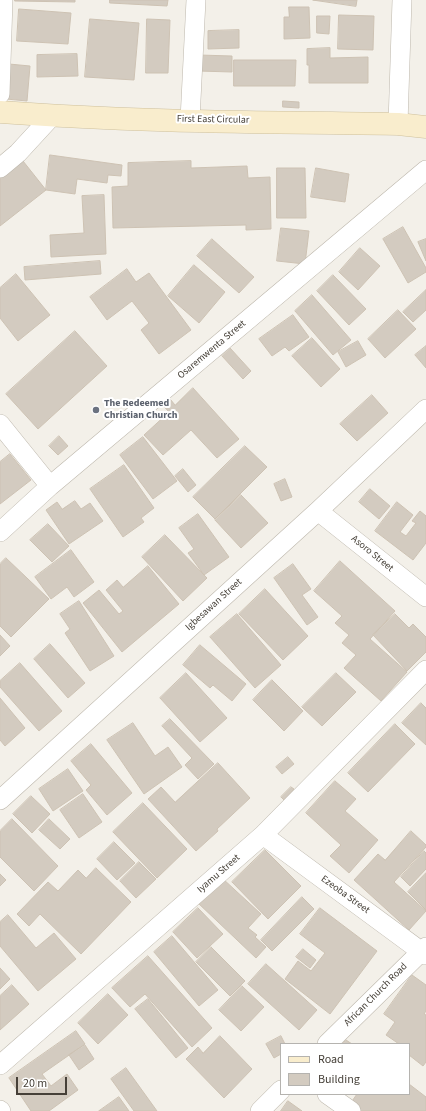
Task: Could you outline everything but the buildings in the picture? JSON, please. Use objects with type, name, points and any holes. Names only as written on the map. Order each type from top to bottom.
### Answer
[{"type":"street","points":[[0,94],[3,0]]},
{"type":"street","points":[[190,120],[196,0]]},
{"type":"street","points":[[398,124],[402,0]]},
{"type":"street","name":"First East Circular","points":[[0,112],[52,116],[398,124],[426,127]]},
{"type":"street","points":[[0,168],[18,153],[52,116]]},
{"type":"street","name":"Osaremwenta Street","points":[[0,532],[50,486],[426,170]]},
{"type":"street","name":"Igbesawan Street","points":[[0,800],[318,511],[426,409]]},
{"type":"street","points":[[0,424],[50,486]]},
{"type":"street","name":"Asoro Street","points":[[318,511],[426,597]]},
{"type":"street","name":"Iyamu Street","points":[[0,1065],[263,835],[426,670]]},
{"type":"street","name":"Ezeoba Street","points":[[263,835],[424,951]]},
{"type":"street","name":"African Church Road","points":[[328,1043],[424,951]]},
{"type":"street","points":[[260,1111],[280,1091]]},
{"type":"street","points":[[328,1095],[352,1111]]},
{"type":"place","name":"The Redeemed Christian Church","points":[[96,410]]}]
